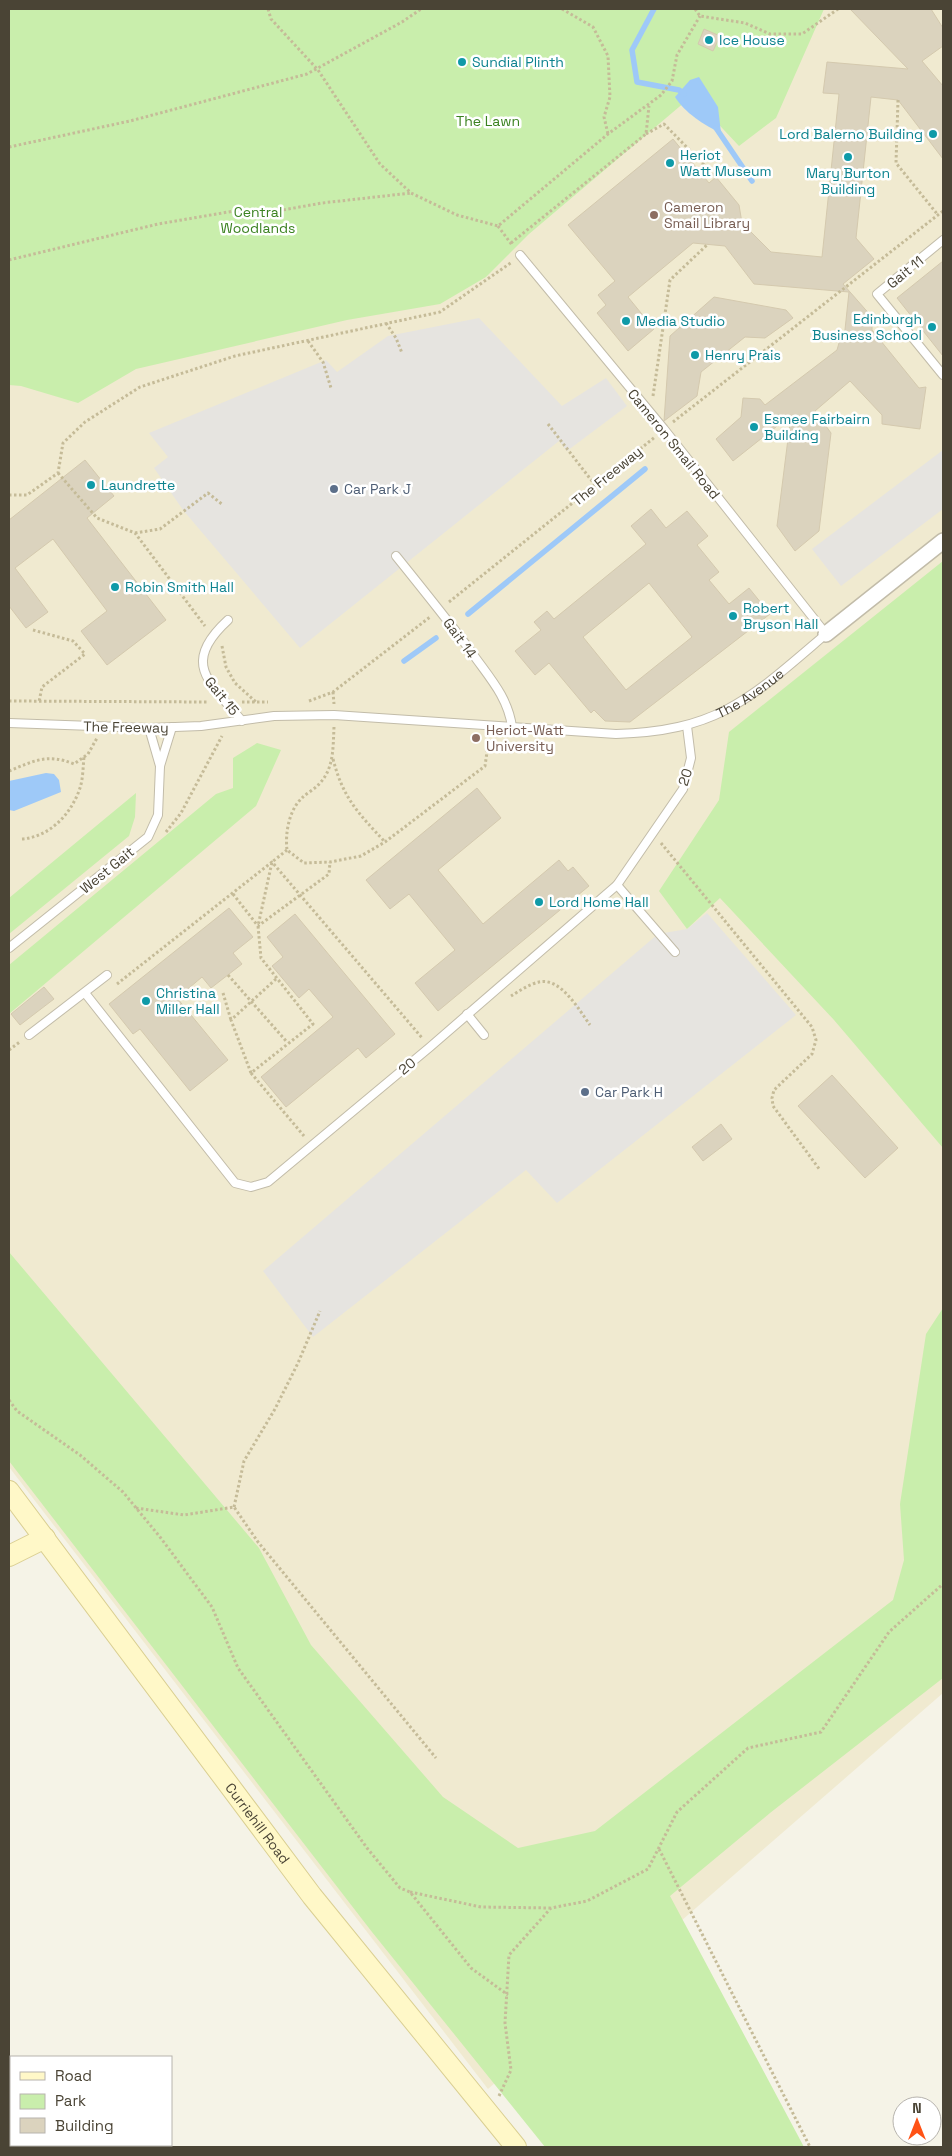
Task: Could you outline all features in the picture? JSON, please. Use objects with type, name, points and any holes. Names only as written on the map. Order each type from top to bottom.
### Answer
[{"type":"street","name":"The Avenue","points":[[826,634],[943,541]]},
{"type":"street","name":"Curriehill Road","points":[[9,1491],[312,1896],[516,2147]]},
{"type":"street","points":[[9,1556],[45,1538]]},
{"type":"lane","name":"Gait 11","points":[[943,240],[877,294],[943,374]]},
{"type":"lane","name":"Cameron Smail Road","points":[[520,256],[664,429],[826,634]]},
{"type":"lane","name":"Gait 14","points":[[396,556],[439,609],[502,694],[510,712],[512,727]]},
{"type":"lane","name":"Gait 15","points":[[228,620],[212,634],[202,660],[204,673],[242,721]]},
{"type":"lane","name":"The Avenue","points":[[512,727],[616,734],[651,733],[686,726],[726,711],[752,695],[826,634]]},
{"type":"lane","points":[[242,721],[274,716],[334,715],[512,727]]},
{"type":"lane","name":"The Freeway","points":[[9,723],[149,728],[242,721]]},
{"type":"lane","name":"20","points":[[85,993],[235,1183],[251,1187],[268,1182],[430,1047],[617,885],[683,789],[691,758],[686,726]]},
{"type":"lane","name":"West Gait","points":[[9,948],[148,837],[158,815],[160,766],[172,727]]},
{"type":"lane","name":"West Gait","points":[[149,728],[160,766]]},
{"type":"lane","points":[[617,885],[675,952]]},
{"type":"lane","points":[[29,1035],[107,975]]},
{"type":"lane","points":[[466,1014],[484,1035]]},
{"type":"path","points":[[9,495],[27,495],[58,473],[64,443],[85,422],[140,387],[236,356],[386,322],[440,312],[520,256],[498,226],[457,215],[411,193],[380,164],[318,70],[271,19],[268,9]]},
{"type":"path","points":[[9,147],[130,120],[318,70],[402,22],[420,9]]},
{"type":"path","points":[[562,9],[593,27],[608,56],[610,97],[604,116],[608,134]]},
{"type":"path","points":[[695,9],[700,16],[745,23],[770,34],[802,34],[838,9]]},
{"type":"path","points":[[498,226],[608,134],[661,95],[672,81],[677,55],[700,16]]},
{"type":"path","points":[[898,100],[896,163],[938,215]]},
{"type":"path","points":[[646,134],[649,105]]},
{"type":"path","points":[[511,243],[646,134],[664,124],[716,177]]},
{"type":"path","points":[[9,260],[158,224],[240,210],[277,211],[322,203],[411,193]]},
{"type":"path","name":"The Freeway","points":[[308,702],[333,692],[664,429],[943,211]]},
{"type":"path","points":[[651,414],[670,280],[708,244]]},
{"type":"path","points":[[386,322],[396,338],[402,353]]},
{"type":"path","points":[[308,341],[323,362],[331,388]]},
{"type":"path","points":[[548,424],[595,485]]},
{"type":"path","points":[[58,473],[97,518],[135,533],[160,529],[208,493],[223,505]]},
{"type":"path","points":[[135,533],[222,647],[226,667],[235,682],[256,702]]},
{"type":"path","points":[[33,630],[74,641],[85,654],[42,687],[39,702]]},
{"type":"path","points":[[333,692],[333,758],[339,783],[354,808],[384,842]]},
{"type":"path","points":[[9,701],[188,703],[225,700],[273,702]]},
{"type":"path","points":[[9,770],[42,758],[60,759],[74,764],[84,757],[97,739],[99,727]]},
{"type":"path","points":[[333,758],[321,783],[300,800],[291,815],[286,841],[287,850],[304,863],[330,862],[361,856],[384,842],[485,766],[490,734]]},
{"type":"path","points":[[22,839],[36,838],[60,823],[80,788],[84,757]]},
{"type":"path","points":[[653,833],[812,1027],[816,1040],[812,1054],[774,1090],[772,1098],[773,1106],[820,1170]]},
{"type":"path","points":[[116,984],[287,850]]},
{"type":"path","points":[[272,862],[430,1047]]},
{"type":"path","points":[[251,1073],[312,1024],[261,958],[258,926],[272,862]]},
{"type":"path","points":[[258,926],[329,874],[330,862]]},
{"type":"path","points":[[233,894],[258,926]]},
{"type":"path","points":[[228,974],[288,1042]]},
{"type":"path","points":[[231,1020],[276,978]]},
{"type":"path","points":[[485,998],[490,1006],[538,982],[549,981],[560,986],[590,1025]]},
{"type":"path","points":[[223,993],[251,1073],[312,1146]]},
{"type":"path","points":[[320,1311],[286,1386],[244,1461],[234,1507],[258,1542],[436,1758]]},
{"type":"path","points":[[9,1400],[17,1411],[80,1455],[123,1492],[136,1508],[212,1607],[238,1668],[276,1723],[367,1848],[400,1888],[410,1892],[481,1907],[551,1908],[587,1900],[648,1868],[677,1812],[748,1748],[820,1732],[889,1632],[943,1584]]},
{"type":"path","points":[[136,1508],[184,1515],[234,1507]]},
{"type":"path","points":[[658,1848],[810,2147]]},
{"type":"path","points":[[410,1892],[471,1968],[508,1995]]},
{"type":"path","points":[[490,2114],[511,2070],[504,2023],[508,1995],[509,1955],[551,1908]]},
{"type":"shaded area","name":"Heriot-Watt University","points":[[9,9],[943,9],[943,1693],[488,2089],[9,1467]]},
{"type":"shaded area","name":"Car Park J","points":[[479,318],[562,406],[606,378],[627,406],[567,451],[559,441],[300,648],[183,510],[154,468],[168,457],[149,433],[326,360],[337,372],[388,336]]},
{"type":"shaded area","points":[[943,450],[943,509],[841,586],[812,549]]},
{"type":"shaded area","name":"Car Park H","points":[[707,913],[796,1015],[557,1203],[526,1170],[313,1337],[263,1271],[658,934],[687,929]]},
{"type":"green space","points":[[9,9],[824,9],[776,118],[739,146],[692,96],[529,234],[486,277],[440,304],[347,320],[136,369],[78,403],[21,386],[9,385]]},
{"type":"green space","points":[[943,561],[943,1148],[834,1020],[720,898],[687,929],[659,891],[719,800],[729,732]]},
{"type":"green space","points":[[257,743],[281,750],[256,806],[9,1014],[9,965],[216,794],[233,788],[233,758]]},
{"type":"green space","points":[[136,793],[135,817],[129,836],[9,934],[9,898]]},
{"type":"green space","points":[[9,1252],[259,1548],[311,1645],[443,1797],[518,1848],[595,1831],[893,1600],[904,1560],[900,1504],[926,1334],[943,1308],[943,1678],[770,1813],[670,1896],[804,2147],[545,2147],[372,1932],[9,1461]]},
{"type":"water","points":[[699,77],[718,107],[721,133],[695,118],[675,97],[690,80]]},
{"type":"water","points":[[46,773],[54,774],[59,780],[61,792],[14,811],[9,810],[9,781]]},
{"type":"building","points":[[850,9],[931,9],[943,28],[943,46],[922,61],[943,86],[943,159],[898,100],[871,97],[856,238],[874,259],[843,284],[872,317],[872,330],[919,388],[926,387],[920,429],[882,424],[882,415],[850,381],[815,411],[831,433],[819,531],[795,551],[777,526],[791,415],[733,461],[716,439],[741,417],[743,398],[760,399],[765,405],[837,350],[839,343],[844,339],[849,292],[754,284],[725,246],[693,243],[628,297],[654,329],[628,351],[597,313],[606,305],[598,295],[615,281],[568,225],[673,139],[709,183],[716,177],[739,205],[742,223],[771,252],[822,257],[839,94],[823,93],[827,62],[908,69]]},
{"type":"building","name":"Ice House","points":[[704,29],[720,36],[713,51],[698,44]]},
{"type":"building","name":"Edinburgh Business School","points":[[943,261],[943,356],[897,298]]},
{"type":"building","name":"Henry Prais","points":[[714,297],[786,310],[793,318],[765,338],[745,337],[701,372],[697,396],[664,421],[670,336]]},
{"type":"building","name":"Robin Smith Hall","points":[[85,460],[114,496],[87,518],[166,620],[107,665],[81,631],[107,611],[53,539],[15,568],[48,612],[26,628],[9,606],[9,520]]},
{"type":"building","name":"Robert Bryson Hall","points":[[651,509],[666,528],[687,511],[708,536],[697,545],[719,572],[709,580],[729,604],[749,588],[770,614],[630,722],[605,721],[594,710],[591,713],[549,663],[535,675],[515,651],[541,630],[534,622],[547,611],[554,619],[646,544],[631,526]],"holes":[[[649,583],[692,637],[626,690],[583,637]]]},
{"type":"building","name":"Lord Home Hall","points":[[477,788],[501,818],[438,870],[483,924],[559,860],[568,871],[573,867],[589,886],[438,1011],[415,983],[455,950],[409,894],[390,909],[366,880]]},
{"type":"building","name":"Christina Miller Hall","points":[[229,908],[253,937],[233,953],[242,964],[211,988],[202,977],[177,998],[228,1060],[190,1091],[140,1029],[133,1034],[109,1004]]},
{"type":"building","points":[[295,914],[395,1034],[366,1058],[358,1048],[286,1107],[261,1077],[333,1017],[309,989],[299,998],[272,966],[283,957],[267,937]]},
{"type":"building","points":[[44,987],[54,999],[20,1025],[11,1014]]},
{"type":"building","points":[[832,1075],[898,1148],[865,1178],[798,1106]]},
{"type":"building","points":[[721,1124],[732,1139],[703,1161],[692,1147]]},
{"type":"waterway","points":[[654,9],[632,50],[637,82],[679,90],[684,94]]},
{"type":"waterway","points":[[716,128],[752,181]]},
{"type":"waterway","points":[[468,614],[645,469]]},
{"type":"waterway","points":[[404,661],[436,638]]},
{"type":"place","name":"Ice House","points":[[709,40]]},
{"type":"place","name":"Sundial Plinth","points":[[462,62]]},
{"type":"place","name":"Lord Balerno Building","points":[[933,134]]},
{"type":"place","name":"Mary Burton Building","points":[[848,157]]},
{"type":"place","name":"Heriot Watt Museum","points":[[670,163]]},
{"type":"place","name":"Cameron Smail Library","points":[[654,215]]},
{"type":"place","name":"Media Studio","points":[[626,321]]},
{"type":"place","name":"Edinburgh Business School","points":[[932,327]]},
{"type":"place","name":"Henry Prais","points":[[695,355]]},
{"type":"place","name":"Esmee Fairbairn Building","points":[[754,427]]},
{"type":"place","name":"Laundrette","points":[[91,485]]},
{"type":"place","name":"Car Park J","points":[[334,489]]},
{"type":"place","name":"Robin Smith Hall","points":[[115,587]]},
{"type":"place","name":"Robert Bryson Hall","points":[[733,616]]},
{"type":"place","name":"Heriot-Watt University","points":[[476,738]]},
{"type":"place","name":"Lord Home Hall","points":[[539,902]]},
{"type":"place","name":"Christina Miller Hall","points":[[146,1001]]},
{"type":"place","name":"Car Park H","points":[[585,1092]]},
{"type":"park label","name":"The Lawn","points":[[488,121]]},
{"type":"park label","name":"Central Woodlands","points":[[258,220]]}]
